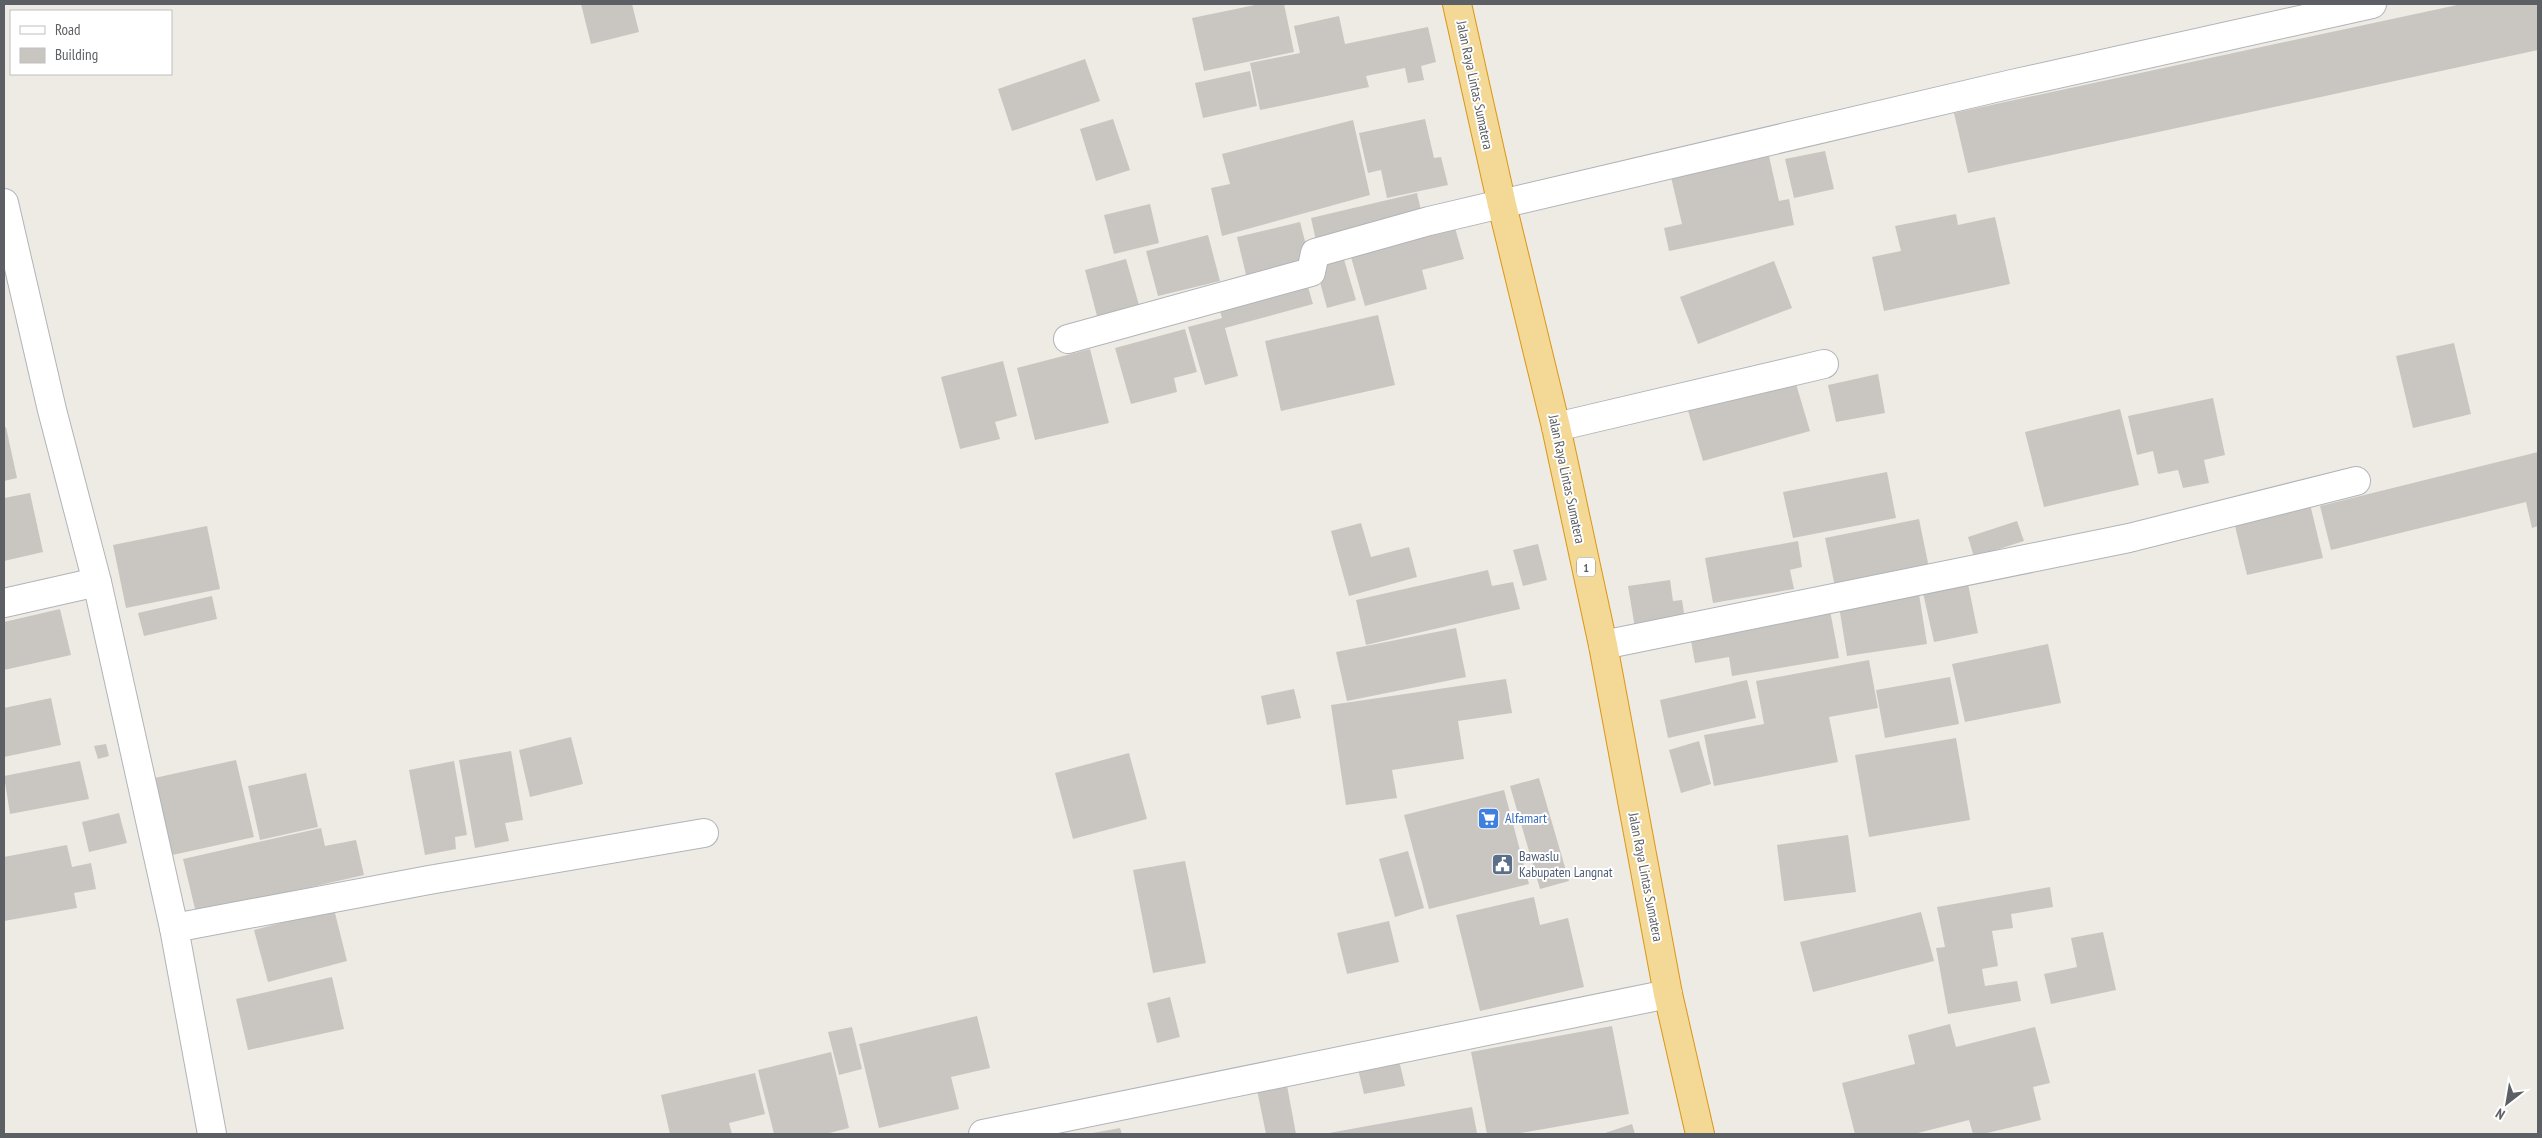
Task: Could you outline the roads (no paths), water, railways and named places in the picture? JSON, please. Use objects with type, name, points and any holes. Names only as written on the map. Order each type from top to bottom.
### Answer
[{"type":"highway","name":"Jalan Raya Lintas Sumatera","points":[[1458,4],[1502,205],[1556,427],[1603,645],[1668,994],[1700,1134]]},
{"type":"street","points":[[1068,339],[1311,272],[1315,253],[1429,221],[2012,84],[2372,4]]},
{"type":"street","points":[[4,203],[52,410],[97,582],[174,928],[212,1134]]},
{"type":"street","points":[[1556,427],[1824,364]]},
{"type":"street","points":[[1603,645],[2128,538],[2356,481]]},
{"type":"street","points":[[4,603],[97,582]]},
{"type":"street","points":[[174,928],[429,880],[704,833]]},
{"type":"street","points":[[983,1134],[1668,994]]},
{"type":"place","name":"Alfamart","points":[[1489,818]]},
{"type":"place","name":"Bawaslu Kabupaten Langnat","points":[[1503,864]]}]
